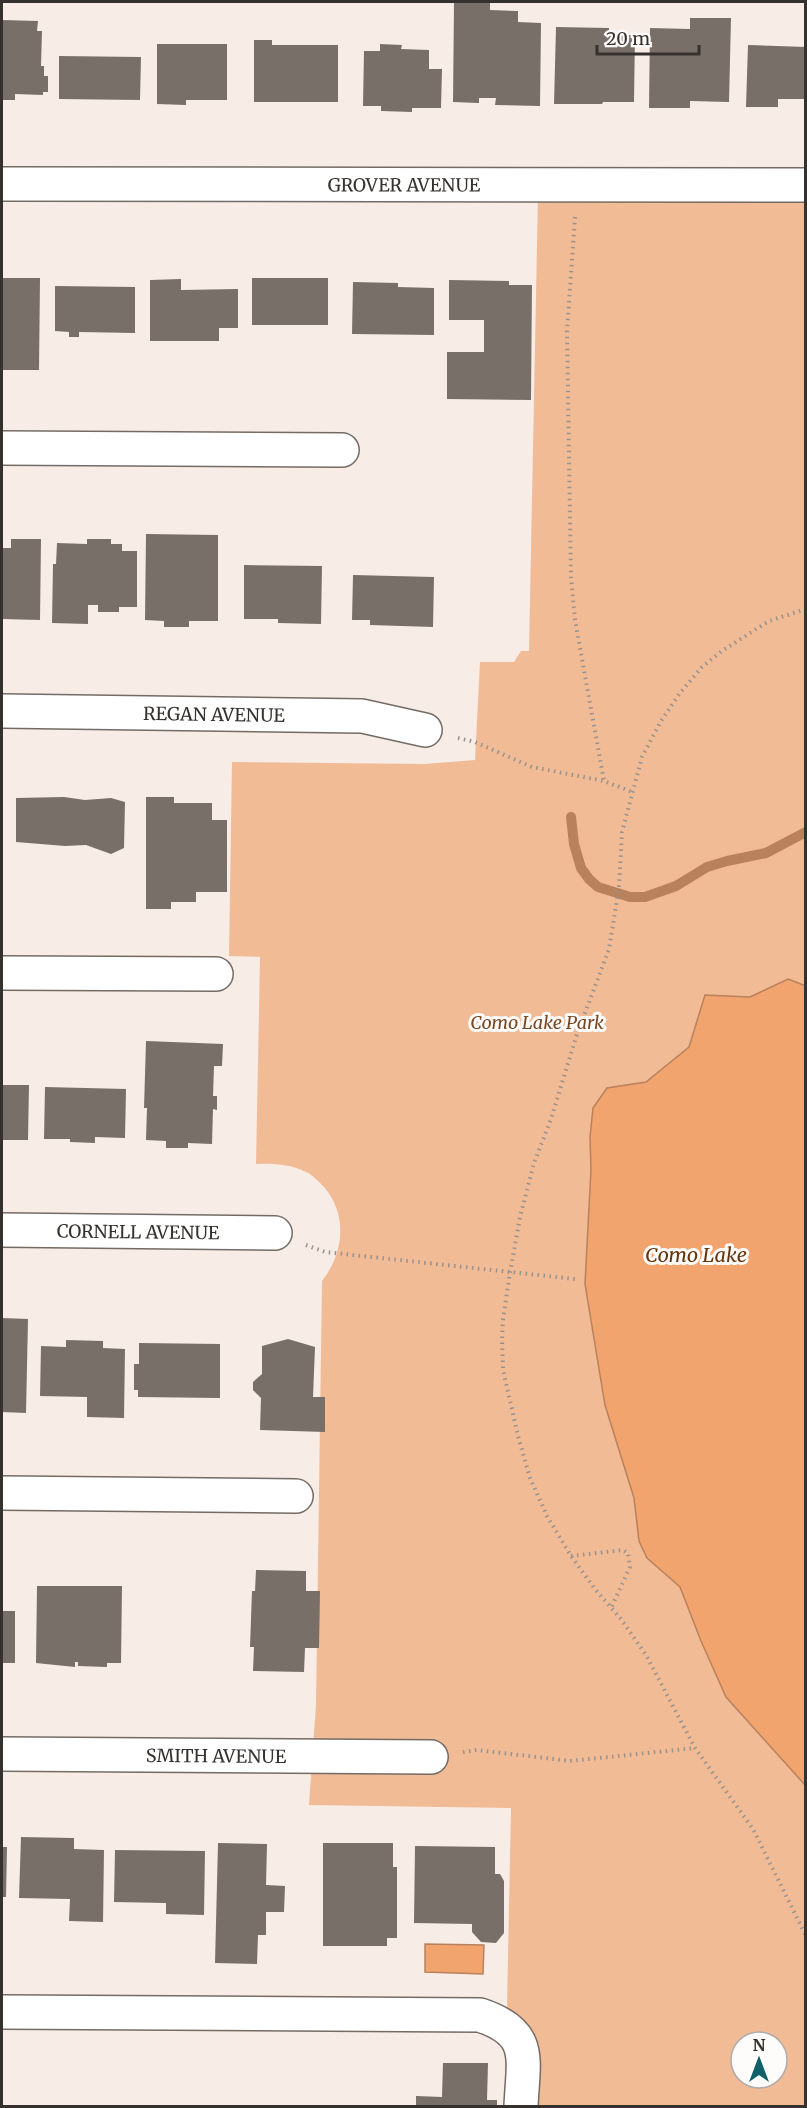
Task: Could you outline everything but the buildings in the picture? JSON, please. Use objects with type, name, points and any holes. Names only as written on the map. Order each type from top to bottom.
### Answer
[{"type":"street","name":"GROVER AVENUE","points":[[2,184],[806,185]]},
{"type":"street","points":[[2,448],[342,450]]},
{"type":"street","name":"REGAN AVENUE","points":[[2,711],[362,716],[425,730]]},
{"type":"street","points":[[2,973],[216,974]]},
{"type":"street","name":"CORNELL AVENUE","points":[[2,1230],[274,1233]]},
{"type":"street","points":[[2,1493],[296,1496]]},
{"type":"street","name":"SMITH AVENUE","points":[[2,1754],[431,1757]]},
{"type":"street","points":[[2,2012],[480,2015],[509,2027],[518,2039],[523,2052],[521,2106]]},
{"type":"path","points":[[576,209],[567,332],[571,577],[575,620],[604,781]]},
{"type":"path","points":[[806,609],[769,621],[722,651],[702,667],[661,721],[642,758],[622,832],[619,887],[609,949],[576,1037],[551,1119],[534,1163],[520,1217],[502,1319],[503,1370],[509,1397],[530,1478],[547,1516],[571,1556],[646,1655],[695,1748],[753,1829],[806,1936]]},
{"type":"path","points":[[425,730],[476,742],[532,766],[604,781],[632,792]]},
{"type":"path","points":[[274,1233],[325,1252],[575,1279]]},
{"type":"path","points":[[571,1556],[623,1550],[628,1553],[630,1567],[612,1608]]},
{"type":"path","points":[[431,1757],[477,1750],[570,1761],[695,1748]]},
{"type":"green space","name":"Como Lake Park","points":[[538,194],[805,196],[805,2106],[505,2106],[511,1808],[309,1805],[316,1705],[322,1281],[339,1246],[340,1222],[332,1198],[311,1175],[288,1166],[256,1164],[260,957],[229,956],[232,762],[425,764],[475,760],[480,662],[514,662],[521,651],[529,651]]},
{"type":"water","name":"Como Lake","points":[[788,979],[806,986],[805,1785],[726,1697],[680,1587],[647,1558],[639,1541],[634,1498],[605,1405],[585,1284],[593,1108],[607,1088],[646,1082],[689,1047],[705,995],[750,997]]},
{"type":"water","points":[[425,1944],[484,1945],[483,1974],[425,1972]]},
{"type":"waterway","points":[[571,817],[574,844],[581,868],[589,879],[598,887],[630,897],[645,897],[676,886],[707,867],[766,853],[806,832]]}]
